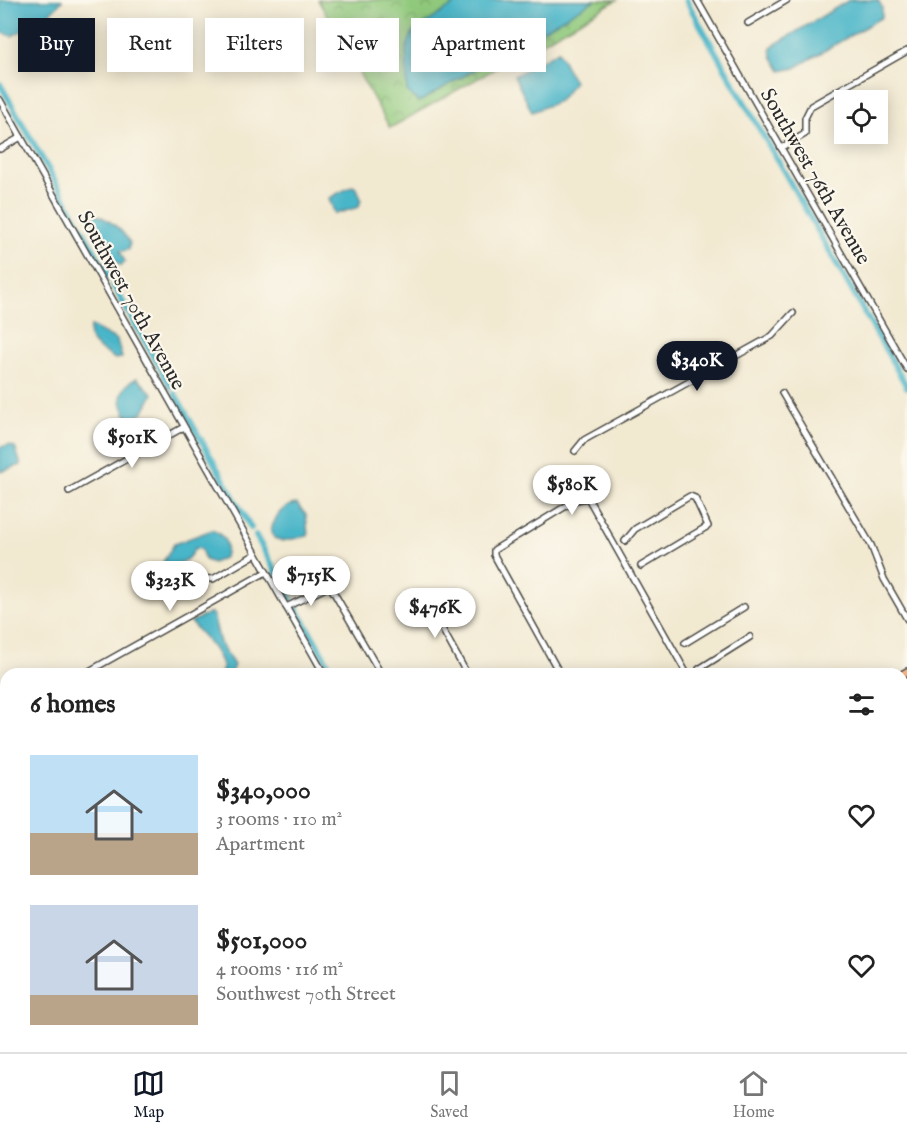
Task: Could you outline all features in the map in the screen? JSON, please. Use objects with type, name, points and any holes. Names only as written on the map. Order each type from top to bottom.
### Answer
[{"type":"street","name":"Southwest 76th Avenue","points":[[697,0],[907,369]]},
{"type":"street","points":[[748,23],[787,0]]},
{"type":"street","points":[[781,148],[805,134],[805,117],[811,106],[907,51]]},
{"type":"street","name":"Southwest 70th Avenue","points":[[0,100],[321,668]]},
{"type":"street","points":[[0,149],[21,138]]},
{"type":"street","points":[[575,451],[584,440],[772,336],[794,313]]},
{"type":"street","points":[[782,393],[871,544],[884,579],[907,619]]},
{"type":"street","points":[[69,491],[184,427]]},
{"type":"street","points":[[625,541],[635,529],[690,496],[694,498],[708,526],[641,566]]},
{"type":"street","points":[[557,668],[494,555],[494,550],[576,500],[588,498],[684,668]]},
{"type":"street","points":[[195,578],[213,579],[256,554]]},
{"type":"street","points":[[95,668],[267,572]]},
{"type":"street","points":[[286,607],[330,586],[378,668]]},
{"type":"street","points":[[423,594],[464,668]]},
{"type":"street","points":[[685,644],[744,607]]},
{"type":"street","points":[[701,668],[750,637]]},
{"type":"green space","points":[[318,0],[617,0],[546,40],[546,18],[411,18],[411,72],[489,72],[390,128],[358,72],[399,72],[399,18],[328,18]]},
{"type":"water","points":[[0,0],[62,0],[45,18],[18,18],[18,33],[12,36],[0,32]]},
{"type":"water","points":[[461,0],[595,0],[546,28],[546,18],[434,18]]},
{"type":"water","points":[[849,0],[878,0],[882,7],[882,17],[795,68],[781,71],[772,56],[771,47]]},
{"type":"water","points":[[411,37],[411,72],[471,72],[419,102],[407,91],[406,49]]},
{"type":"water","points":[[558,51],[574,82],[559,101],[532,112],[514,76],[521,72],[546,72],[546,58]]},
{"type":"water","points":[[352,186],[357,188],[361,199],[359,207],[335,214],[329,198]]},
{"type":"water","points":[[90,213],[113,224],[130,243],[128,250],[120,251],[125,262],[121,266],[111,254],[99,226]]},
{"type":"water","points":[[91,326],[117,340],[122,358],[115,359],[92,342]]},
{"type":"water","points":[[137,378],[153,394],[144,411],[133,420],[129,419],[125,413],[121,396],[126,386]]},
{"type":"water","points":[[9,445],[15,447],[21,465],[0,472],[0,447]]},
{"type":"water","points":[[297,504],[306,515],[308,536],[282,541],[274,538],[271,529],[277,516],[287,506]]},
{"type":"water","points":[[212,530],[225,540],[225,557],[213,563],[205,560],[201,549],[195,548],[188,558],[178,564],[169,567],[163,562],[174,544]]},
{"type":"water","points":[[210,613],[213,614],[220,643],[234,665],[233,668],[223,668],[218,655],[191,622]]},
{"type":"waterway","points":[[686,0],[907,387]]},
{"type":"waterway","points":[[0,84],[109,277]]},
{"type":"waterway","points":[[113,285],[171,387]]},
{"type":"waterway","points":[[175,394],[251,528]]},
{"type":"waterway","points":[[256,536],[291,599]]},
{"type":"waterway","points":[[296,607],[331,668]]}]
